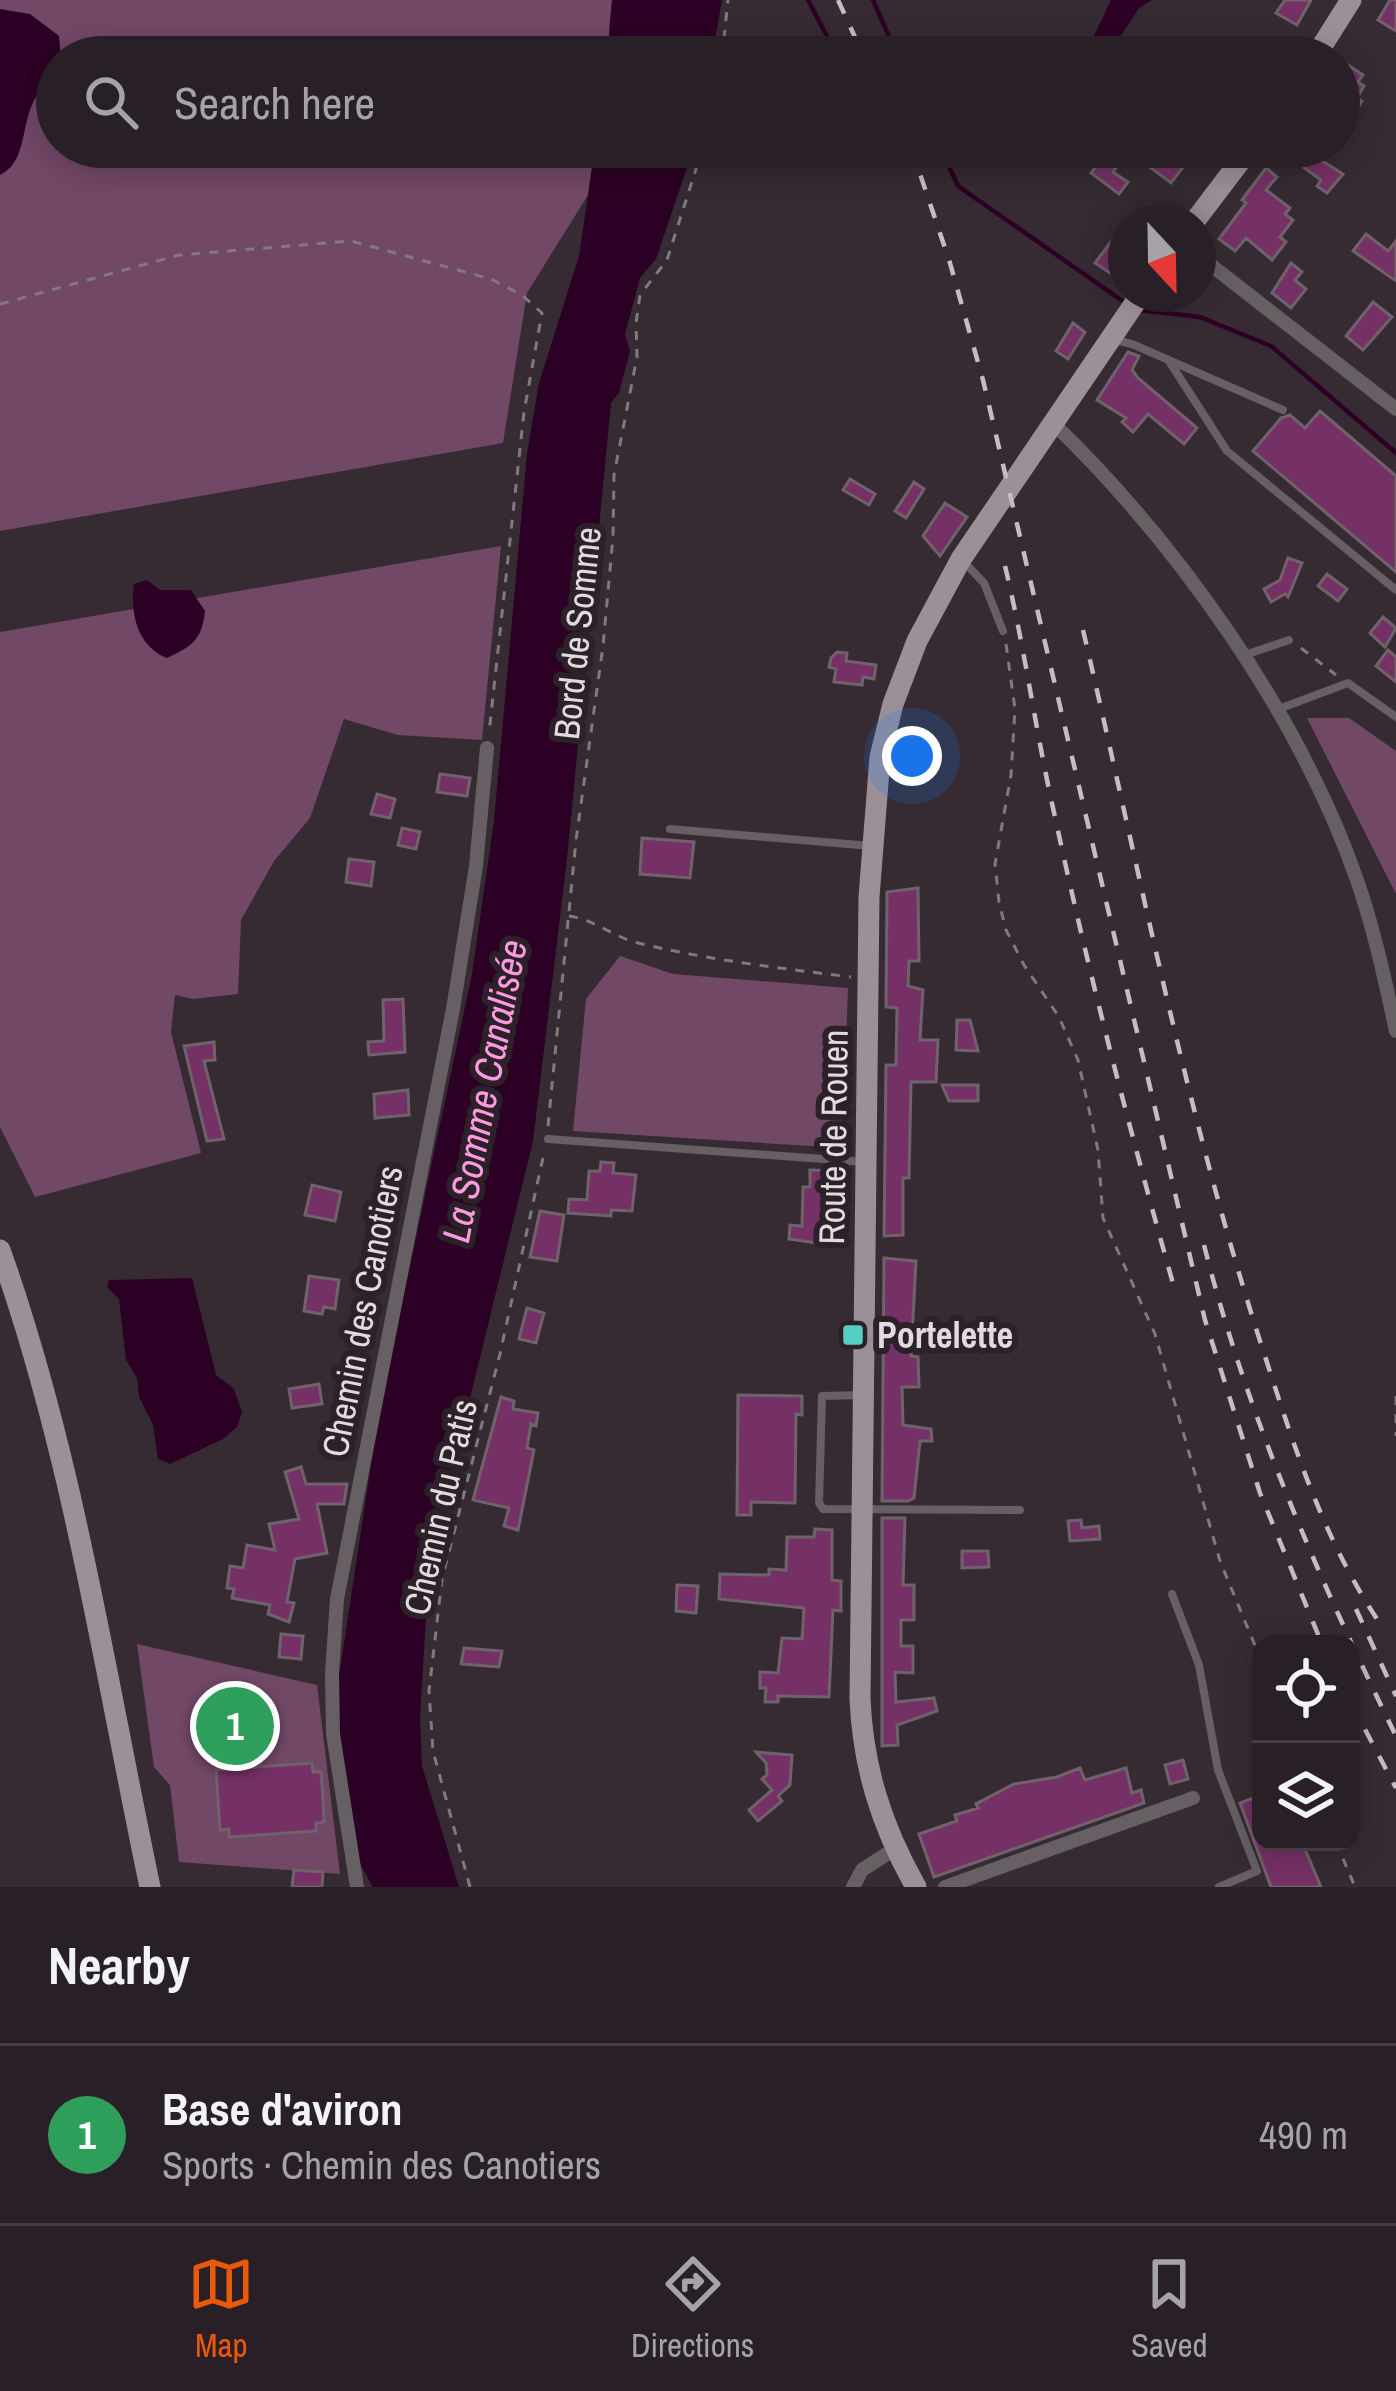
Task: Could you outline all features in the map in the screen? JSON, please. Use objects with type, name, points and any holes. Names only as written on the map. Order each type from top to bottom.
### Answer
[{"type":"main road","points":[[1329,36],[1352,0]]},
{"type":"main road","points":[[1208,204],[1235,168]]},
{"type":"main road","name":"Route de Rouen","points":[[916,1887],[876,1801],[862,1741],[867,979],[876,781],[893,704],[928,616],[1129,312]]},
{"type":"main road","points":[[0,1250],[58,1447],[150,1887]]},
{"type":"street","points":[[1216,269],[1396,410]]},
{"type":"street","points":[[1053,423],[1102,470],[1217,612],[1276,710],[1355,875],[1396,1031]]},
{"type":"street","name":"Chemin des Canotiers","points":[[357,1887],[333,1734],[337,1599],[453,1009],[476,866],[487,748]]},
{"type":"street","points":[[945,1887],[1193,1798]]},
{"type":"street","points":[[853,1887],[862,1870],[896,1848]]},
{"type":"lane","points":[[1110,339],[1283,410]]},
{"type":"lane","points":[[1169,361],[1227,451],[1396,590]]},
{"type":"lane","points":[[961,560],[984,583],[1003,631]]},
{"type":"lane","points":[[1243,656],[1289,640]]},
{"type":"lane","points":[[1276,710],[1348,683],[1396,717]]},
{"type":"lane","points":[[670,829],[871,846]]},
{"type":"lane","points":[[548,1139],[866,1162]]},
{"type":"lane","points":[[862,1395],[822,1396],[819,1502],[823,1508],[1020,1510]]},
{"type":"lane","points":[[1172,1594],[1199,1665],[1218,1770],[1257,1871],[1220,1887]]},
{"type":"path","points":[[724,36],[728,0]]},
{"type":"path","name":"Bord de Somme","points":[[548,1139],[567,916],[614,537],[614,475],[637,357],[635,323],[640,295],[667,260],[696,168]]},
{"type":"path","points":[[0,304],[179,255],[351,241],[491,279],[522,295],[542,313],[524,412],[487,748]]},
{"type":"path","points":[[1003,631],[1015,709],[1011,775],[995,864],[999,902],[1006,929],[1059,1017],[1078,1060],[1098,1150],[1103,1218],[1155,1334],[1220,1561],[1252,1638]]},
{"type":"path","points":[[1289,640],[1348,683]]},
{"type":"path","points":[[567,916],[628,940],[701,958],[867,979]]},
{"type":"path","name":"Chemin du Patis","points":[[470,1887],[433,1751],[429,1691],[442,1579],[500,1354],[548,1139]]},
{"type":"path","points":[[1396,1396],[1396,1436]]},
{"type":"path","points":[[1340,1851],[1355,1887]]},
{"type":"shaded area","points":[[0,0],[612,0],[609,36],[36,36],[36,168],[592,168],[588,195],[527,293],[503,443],[0,531]]},
{"type":"shaded area","points":[[501,546],[482,740],[398,735],[344,719],[310,818],[274,861],[241,920],[238,994],[193,999],[175,995],[171,1032],[201,1153],[35,1197],[0,1127],[0,632]]},
{"type":"shaded area","points":[[1307,718],[1349,718],[1396,751],[1396,894]]},
{"type":"shaded area","points":[[620,956],[673,974],[848,988],[842,1148],[573,1131],[586,999]]},
{"type":"shaded area","points":[[137,1644],[317,1685],[340,1874],[179,1862],[170,1785],[154,1767]]},
{"type":"water","points":[[612,0],[722,0],[716,36],[609,36]]},
{"type":"water","points":[[1111,0],[1152,0],[1139,8],[1121,36],[1094,36]]},
{"type":"water","points":[[0,9],[30,14],[59,36],[36,36],[36,97],[17,157],[0,175]]},
{"type":"water","name":"La Somme Canalisée","points":[[592,168],[687,168],[656,259],[640,278],[625,334],[630,351],[619,393],[611,403],[567,859],[533,1141],[429,1566],[420,1718],[422,1766],[459,1887],[373,1887],[356,1857],[337,1712],[338,1683],[379,1412],[472,974],[494,821],[527,454],[539,383],[579,256]]},
{"type":"water","points":[[147,580],[160,590],[191,590],[205,611],[195,640],[167,658],[142,637],[135,617],[134,584]]},
{"type":"water","points":[[192,1278],[216,1375],[234,1389],[242,1412],[237,1427],[223,1439],[170,1464],[158,1459],[153,1425],[126,1360],[119,1299],[107,1287],[109,1280]]},
{"type":"building","points":[[1285,0],[1311,0],[1297,25],[1276,13]]},
{"type":"building","points":[[1390,0],[1396,0],[1396,31],[1378,20]]},
{"type":"building","points":[[1095,168],[1116,168],[1113,172],[1128,182],[1119,194],[1091,173]]},
{"type":"building","points":[[1151,168],[1182,168],[1171,183]]},
{"type":"building","points":[[1266,168],[1277,177],[1266,190],[1290,208],[1285,214],[1293,220],[1280,237],[1286,242],[1272,260],[1246,238],[1235,251],[1219,239]]},
{"type":"building","points":[[1305,168],[1333,168],[1343,174],[1327,193],[1317,186],[1321,180]]},
{"type":"building","points":[[1366,234],[1388,251],[1396,241],[1396,281],[1353,251]]},
{"type":"building","points":[[1108,246],[1108,272],[1095,263]]},
{"type":"building","points":[[1291,263],[1302,272],[1295,280],[1306,289],[1291,308],[1272,293]]},
{"type":"building","points":[[1373,302],[1392,317],[1363,350],[1346,336]]},
{"type":"building","points":[[1073,323],[1085,332],[1068,359],[1056,351]]},
{"type":"building","points":[[1128,352],[1139,356],[1132,370],[1138,378],[1197,428],[1184,444],[1148,414],[1133,432],[1122,422],[1126,418],[1097,400]]},
{"type":"building","points":[[1320,411],[1396,476],[1396,572],[1253,451],[1281,418],[1290,415],[1305,428]]},
{"type":"building","points":[[850,479],[875,494],[869,505],[843,490]]},
{"type":"building","points":[[914,482],[924,489],[906,518],[895,511]]},
{"type":"building","points":[[945,503],[967,517],[940,556],[923,536]]},
{"type":"building","points":[[1288,558],[1302,563],[1288,597],[1285,594],[1271,602],[1264,589],[1280,580]]},
{"type":"building","points":[[1327,574],[1347,589],[1338,601],[1318,586]]},
{"type":"building","points":[[1383,617],[1396,628],[1385,647],[1370,633]]},
{"type":"building","points":[[1388,650],[1396,657],[1396,682],[1376,666]]},
{"type":"building","points":[[837,652],[847,653],[846,661],[876,665],[874,679],[863,677],[862,685],[834,682],[836,669],[829,667]]},
{"type":"building","points":[[440,774],[470,778],[467,796],[437,792]]},
{"type":"building","points":[[377,794],[395,799],[390,818],[371,814]]},
{"type":"building","points":[[402,828],[420,832],[416,849],[398,845]]},
{"type":"building","points":[[642,838],[694,842],[690,878],[640,874]]},
{"type":"building","points":[[349,859],[374,862],[371,886],[346,882]]},
{"type":"building","points":[[918,888],[919,961],[909,961],[908,986],[923,990],[920,1040],[938,1040],[936,1082],[911,1082],[903,1235],[884,1236],[886,1065],[896,1065],[897,1008],[886,1007],[887,892]]},
{"type":"building","points":[[403,999],[405,1052],[369,1055],[368,1042],[384,1041],[383,1000]]},
{"type":"building","points":[[957,1020],[970,1020],[978,1051],[956,1050]]},
{"type":"building","points":[[214,1042],[215,1060],[204,1061],[224,1139],[207,1141],[184,1046]]},
{"type":"building","points":[[942,1085],[978,1085],[978,1101],[949,1101]]},
{"type":"building","points":[[408,1090],[409,1115],[375,1118],[374,1094]]},
{"type":"building","points":[[601,1162],[614,1163],[613,1173],[636,1175],[632,1211],[611,1210],[611,1216],[568,1213],[569,1199],[587,1200],[589,1171],[600,1171]]},
{"type":"building","points":[[810,1170],[835,1171],[833,1241],[824,1244],[789,1239],[790,1225],[802,1226],[803,1187],[810,1187]]},
{"type":"building","points":[[312,1185],[341,1192],[335,1221],[305,1215]]},
{"type":"building","points":[[540,1211],[564,1215],[557,1261],[530,1257]]},
{"type":"building","points":[[884,1258],[916,1261],[911,1356],[918,1357],[919,1387],[902,1387],[903,1425],[931,1429],[932,1441],[920,1441],[914,1498],[908,1501],[882,1501]]},
{"type":"building","points":[[309,1276],[339,1280],[335,1309],[324,1307],[322,1314],[304,1311]]},
{"type":"building","points":[[527,1308],[544,1313],[536,1343],[519,1339]]},
{"type":"building","points":[[319,1384],[322,1404],[292,1408],[289,1389]]},
{"type":"building","points":[[738,1395],[802,1396],[802,1415],[796,1414],[795,1503],[751,1502],[751,1515],[737,1515]]},
{"type":"building","points":[[501,1397],[514,1401],[513,1409],[538,1413],[536,1426],[531,1424],[527,1448],[534,1450],[518,1530],[504,1526],[509,1508],[473,1500]]},
{"type":"building","points":[[301,1467],[306,1484],[347,1484],[344,1504],[317,1504],[327,1553],[295,1559],[287,1602],[294,1603],[289,1622],[268,1614],[270,1605],[232,1598],[234,1589],[227,1588],[230,1566],[243,1568],[247,1545],[275,1550],[269,1524],[299,1519],[285,1472]]},
{"type":"building","points":[[882,1518],[905,1518],[903,1585],[914,1585],[914,1620],[901,1620],[901,1646],[913,1646],[913,1673],[895,1672],[896,1702],[934,1698],[937,1711],[897,1725],[898,1745],[882,1746]]},
{"type":"building","points":[[1081,1520],[1082,1528],[1099,1526],[1100,1539],[1070,1541],[1068,1521]]},
{"type":"building","points":[[815,1529],[832,1530],[832,1580],[841,1581],[841,1611],[833,1610],[829,1697],[778,1696],[778,1702],[765,1702],[760,1672],[778,1673],[782,1638],[802,1639],[804,1608],[719,1599],[720,1574],[769,1575],[769,1569],[786,1570],[787,1537],[814,1537]]},
{"type":"building","points":[[962,1551],[988,1551],[989,1567],[962,1568]]},
{"type":"building","points":[[677,1585],[698,1586],[696,1613],[676,1611]]},
{"type":"building","points":[[281,1634],[303,1636],[301,1659],[279,1657]]},
{"type":"building","points":[[464,1648],[502,1651],[499,1667],[461,1664]]},
{"type":"building","points":[[756,1752],[792,1755],[790,1785],[778,1796],[782,1801],[758,1821],[749,1810],[772,1790],[762,1779],[767,1775],[766,1763]]},
{"type":"building","points":[[1183,1760],[1188,1779],[1170,1784],[1165,1765]]},
{"type":"building","points":[[312,1763],[313,1772],[321,1772],[323,1799],[324,1822],[316,1823],[316,1831],[229,1837],[229,1829],[220,1830],[216,1770]]},
{"type":"building","points":[[1080,1768],[1085,1780],[1126,1768],[1132,1793],[1141,1790],[1144,1803],[934,1877],[919,1834],[957,1821],[955,1815],[978,1808],[976,1804],[1014,1784]]},
{"type":"building","points":[[1252,1798],[1252,1836],[1240,1803]]},
{"type":"building","points":[[1258,1851],[1306,1851],[1321,1887],[1271,1887]]},
{"type":"building","points":[[294,1870],[323,1872],[322,1887],[292,1887]]},
{"type":"waterway","points":[[808,0],[827,36]]},
{"type":"waterway","points":[[873,0],[889,36]]},
{"type":"waterway","points":[[950,168],[958,186],[1108,291]]},
{"type":"waterway","points":[[1157,312],[1200,317],[1271,346],[1396,453]]},
{"type":"railway","points":[[838,0],[854,36]]},
{"type":"railway","points":[[918,168],[983,380],[1205,1320],[1260,1493],[1318,1635]]},
{"type":"railway","points":[[1005,566],[1082,935],[1174,1287]]},
{"type":"railway","points":[[1083,630],[1165,990],[1235,1259],[1311,1489],[1341,1557],[1379,1622]]},
{"type":"railway","points":[[1204,1245],[1241,1372],[1287,1496],[1396,1736]]},
{"type":"railway","points":[[1356,1609],[1396,1696]]},
{"type":"railway","points":[[1360,1720],[1396,1788]]},
{"type":"place","name":"Portelette","points":[[853,1335]]},
{"type":"place","name":"Base d'aviron","points":[[235,1726]]}]
